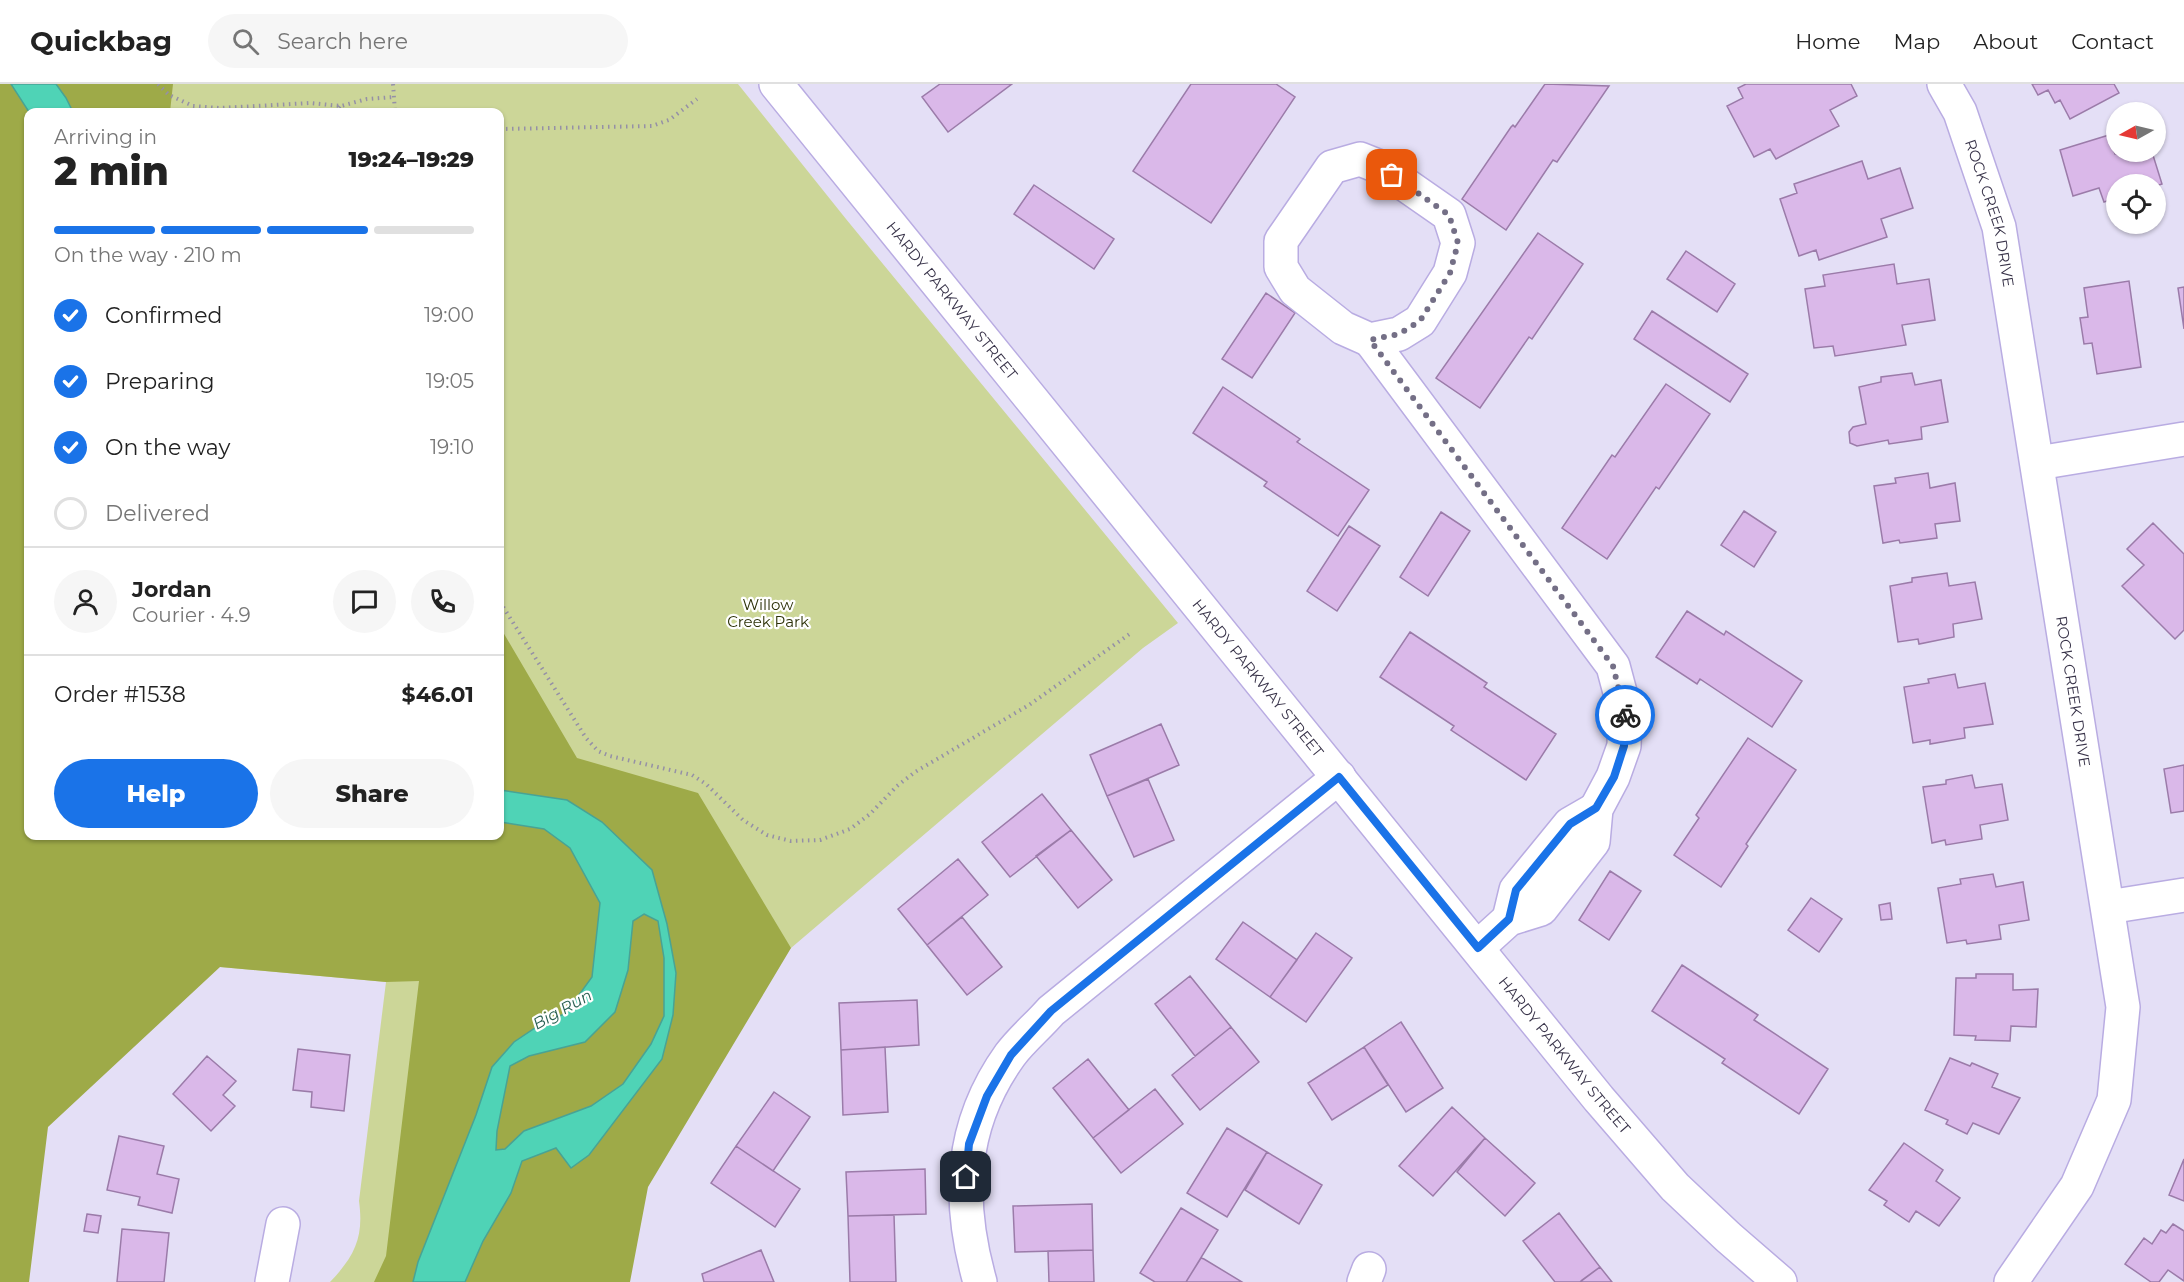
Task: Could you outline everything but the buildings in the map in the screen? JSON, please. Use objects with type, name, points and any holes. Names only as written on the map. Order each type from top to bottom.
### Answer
[{"type":"street","name":"HARDY PARKWAY STREET","points":[[777,84],[1599,1099],[1675,1187],[1728,1238],[1780,1282]]},
{"type":"street","name":"ROCK CREEK DRIVE","points":[[1944,84],[1960,112],[1999,227],[2123,1007],[2114,1100],[2077,1186],[2011,1282]]},
{"type":"street","points":[[1370,340],[1399,334],[1420,321],[1450,273],[1458,243],[1449,215],[1380,167],[1360,159],[1332,167],[1281,241],[1281,267],[1295,290],[1343,328],[1370,340],[1613,666],[1625,711],[1624,746],[1614,777],[1596,808],[1593,842],[1541,909],[1509,919],[1478,948]]},
{"type":"street","points":[[2038,463],[2184,439]]},
{"type":"street","points":[[980,1282],[969,1245],[964,1193],[969,1144],[987,1096],[1011,1055],[1051,1011],[1339,777]]},
{"type":"street","points":[[2108,907],[2184,895]]},
{"type":"street","points":[[272,1282],[283,1224]]},
{"type":"path","points":[[158,84],[169,95],[193,106],[219,108],[310,103],[341,106],[367,99],[394,97]]},
{"type":"path","points":[[393,84],[395,108]]},
{"type":"path","points":[[504,129],[652,126],[669,120],[697,99]]},
{"type":"path","points":[[504,608],[586,738],[598,751],[610,756],[692,775],[706,784],[743,820],[767,835],[790,841],[820,840],[850,828],[870,814],[897,786],[915,772],[1029,705],[1131,633]]},
{"type":"green space","name":"Willow Creek Park","points":[[0,84],[738,84],[1178,623],[1143,648],[560,1145],[616,1282],[330,1282],[346,1263],[359,1236],[359,1201],[386,982],[68,953],[485,840],[504,840],[504,108],[24,108]]},
{"type":"shaded area","points":[[0,84],[173,84],[170,108],[24,108],[24,840],[504,840],[504,634],[577,758],[698,793],[791,948],[648,1187],[630,1282],[374,1282],[386,1256],[419,981],[386,982],[220,967],[48,1127],[29,1282],[0,1282]]},
{"type":"shaded area","points":[[11,84],[56,84],[71,108],[26,108]]},
{"type":"shaded area","points":[[504,791],[567,800],[602,822],[652,870],[667,924],[676,973],[673,1015],[662,1059],[589,1155],[571,1168],[556,1148],[522,1161],[511,1193],[483,1241],[465,1282],[413,1282],[418,1262],[476,1115],[492,1067],[514,1042],[535,1028],[566,1013],[592,977],[600,903],[570,848],[544,829],[504,823]],"holes":[[[644,914],[658,921],[664,958],[664,1016],[651,1044],[623,1084],[591,1106],[524,1131],[505,1149],[496,1150],[497,1131],[510,1066],[529,1056],[585,1042],[615,1012],[628,970],[633,921]]]},
{"type":"way so far","points":[[1392,175],[1449,215],[1458,243],[1450,273],[1420,321],[1399,334],[1370,340],[1613,666],[1625,715]]},
{"type":"route","points":[[966,1177],[969,1144],[987,1096],[1011,1055],[1051,1011],[1339,777],[1478,948],[1509,919],[1516,890],[1570,824],[1596,808],[1614,777],[1624,746],[1625,715]]},
{"type":"water label","name":"Big Run","points":[[562,1009]]}]
